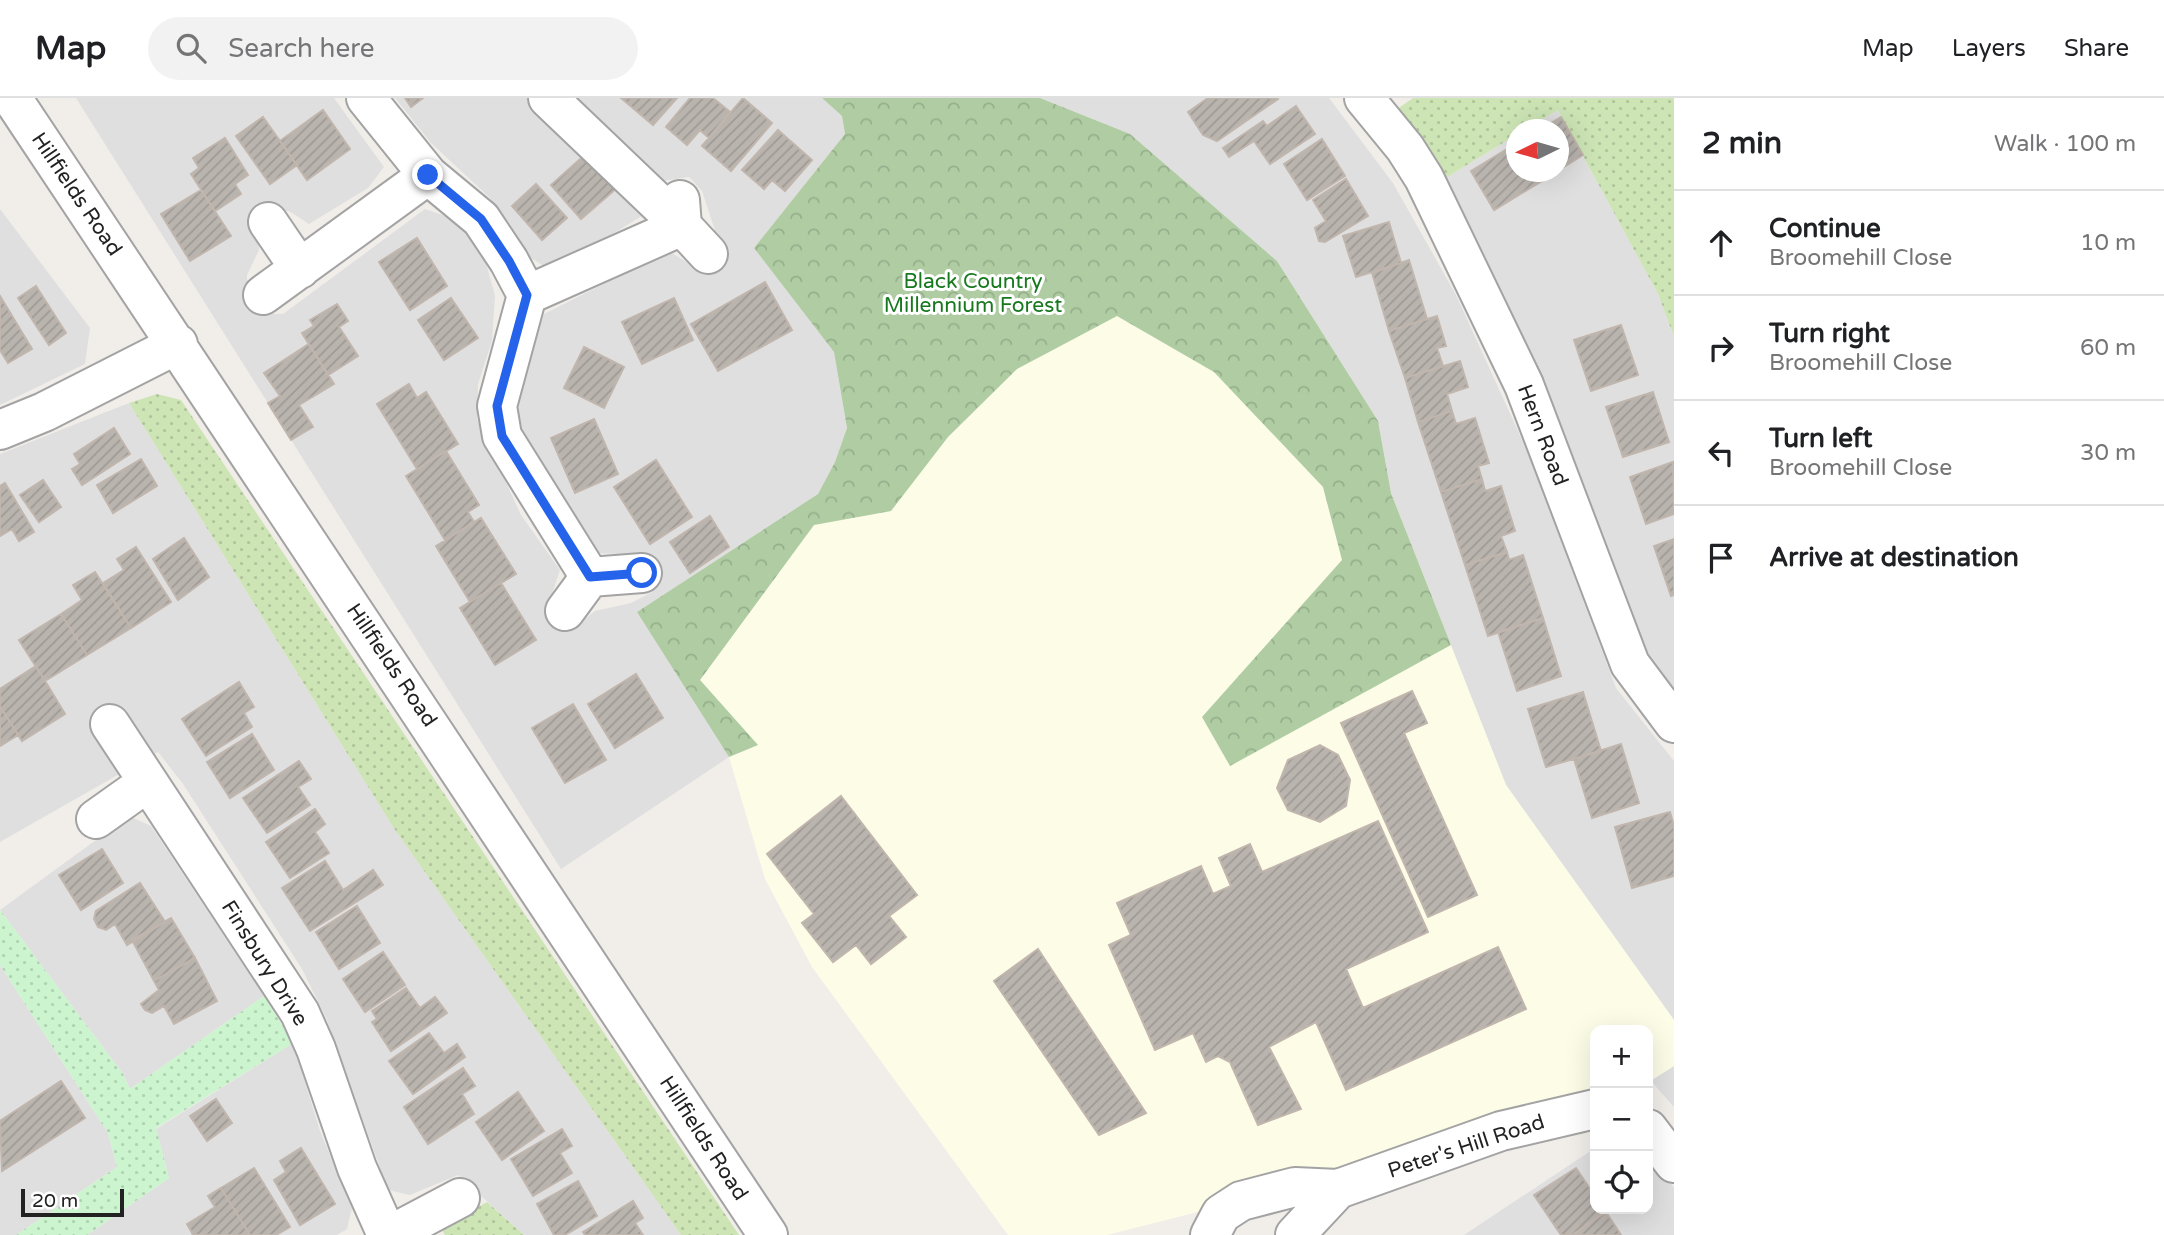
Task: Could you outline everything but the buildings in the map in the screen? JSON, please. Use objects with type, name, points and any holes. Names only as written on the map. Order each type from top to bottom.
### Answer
[{"type":"street","name":"Hillfields Road","points":[[12,98],[768,1235]]},
{"type":"street","points":[[366,98],[428,175],[481,219],[509,261],[527,295],[497,406],[502,436],[590,577]]},
{"type":"street","points":[[548,98],[708,254]]},
{"type":"street","name":"Hern Road","points":[[1364,98],[1405,148],[1424,178],[1524,385],[1630,664],[1674,723]]},
{"type":"street","points":[[263,295],[428,175]]},
{"type":"street","points":[[680,189],[682,226]]},
{"type":"street","points":[[268,222],[300,269]]},
{"type":"street","points":[[527,295],[682,226]]},
{"type":"street","points":[[0,430],[44,412],[178,344]]},
{"type":"street","points":[[565,611],[590,577],[642,573]]},
{"type":"street","name":"Finsbury Drive","points":[[110,724],[300,1013],[316,1049],[357,1168],[389,1235],[460,1198]]},
{"type":"street","points":[[96,819],[148,782]]},
{"type":"street","name":"Peter's Hill Road","points":[[1210,1235],[1221,1214],[1241,1201],[1295,1187],[1338,1189],[1501,1131],[1590,1110]]},
{"type":"street","points":[[1653,1136],[1674,1163]]},
{"type":"street","name":"Peter's Hill Road","points":[[1296,1235],[1338,1189]]},
{"type":"shaded area","points":[[76,98],[334,98],[384,167],[368,188],[309,224],[289,211],[268,210],[256,224],[259,250],[247,275],[247,294],[262,314],[283,314],[425,209],[463,222],[483,252],[495,296],[492,341],[478,384],[477,419],[521,515],[560,570],[551,597],[555,620],[571,630],[595,611],[631,603],[652,592],[657,565],[625,554],[588,553],[515,420],[514,392],[544,314],[669,251],[704,273],[724,258],[702,191],[689,177],[663,181],[655,208],[552,271],[529,257],[490,198],[431,143],[395,98],[822,98],[842,116],[845,134],[754,248],[834,352],[847,428],[835,462],[818,494],[637,612],[729,757],[561,869]]},
{"type":"shaded area","points":[[1040,98],[1329,98],[1393,183],[1456,295],[1528,453],[1616,688],[1674,761],[1674,1020],[1506,785],[1391,493],[1378,421],[1277,261],[1130,134]]},
{"type":"shaded area","points":[[1558,110],[1563,119],[1543,119]]},
{"type":"shaded area","points":[[1569,130],[1658,294],[1674,337],[1674,690],[1659,677],[1639,648],[1548,390],[1475,237],[1444,179],[1506,141],[1506,182],[1569,182]]},
{"type":"shaded area","points":[[1003,198],[1391,493],[1506,785],[1674,1020],[1674,1066],[1653,1079],[1653,1025],[1590,1025],[1590,1098],[1241,1201],[1107,1235],[1008,1235],[812,967],[765,879],[729,757],[757,745],[700,680],[814,524],[891,511]]},
{"type":"shaded area","points":[[0,209],[90,328],[85,364],[0,405]]},
{"type":"shaded area","points":[[129,403],[393,827],[681,1235],[524,1235],[458,1175],[410,1195],[388,1190],[327,1020],[302,969],[183,784],[158,752],[0,842],[0,454]]},
{"type":"shaded area","points":[[129,816],[151,826],[264,996],[130,1089],[123,1074],[0,910]]},
{"type":"shaded area","points":[[0,965],[108,1133],[117,1167],[16,1235],[0,1235]]},
{"type":"shaded area","points":[[293,1043],[320,1131],[352,1208],[347,1229],[337,1235],[87,1235],[169,1178],[156,1129]]},
{"type":"shaded area","points":[[1674,1066],[1674,1107],[1653,1083],[1653,1080]]},
{"type":"shaded area","points":[[1590,1151],[1590,1214],[1653,1214],[1653,1158],[1674,1188],[1674,1235],[1464,1235]]},
{"type":"green space","name":"Black Country Millennium Forest","points":[[822,98],[1040,98],[1130,134],[1277,261],[1378,421],[1391,493],[1451,645],[1230,766],[1202,717],[1342,560],[1323,487],[1214,372],[1117,316],[1017,369],[948,437],[891,511],[814,525],[700,680],[758,745],[729,757],[637,612],[818,494],[835,462],[847,428],[834,352],[754,248],[845,134],[842,116]]},
{"type":"green space","points":[[1413,98],[1674,98],[1674,337],[1658,294],[1569,130],[1569,119],[1563,119],[1558,110],[1543,119],[1506,119],[1506,141],[1444,179],[1393,112]]},
{"type":"green space","points":[[157,394],[181,400],[739,1235],[681,1235],[393,827],[129,403]]},
{"type":"green space","points":[[0,910],[123,1074],[130,1089],[264,996],[293,1043],[156,1128],[169,1178],[87,1235],[16,1235],[117,1167],[108,1133],[0,965]]},
{"type":"green space","points":[[487,1202],[524,1235],[445,1235],[441,1228]]},
{"type":"route","points":[[428,175],[481,219],[509,261],[527,295],[497,406],[502,436],[590,577],[642,573]]}]
